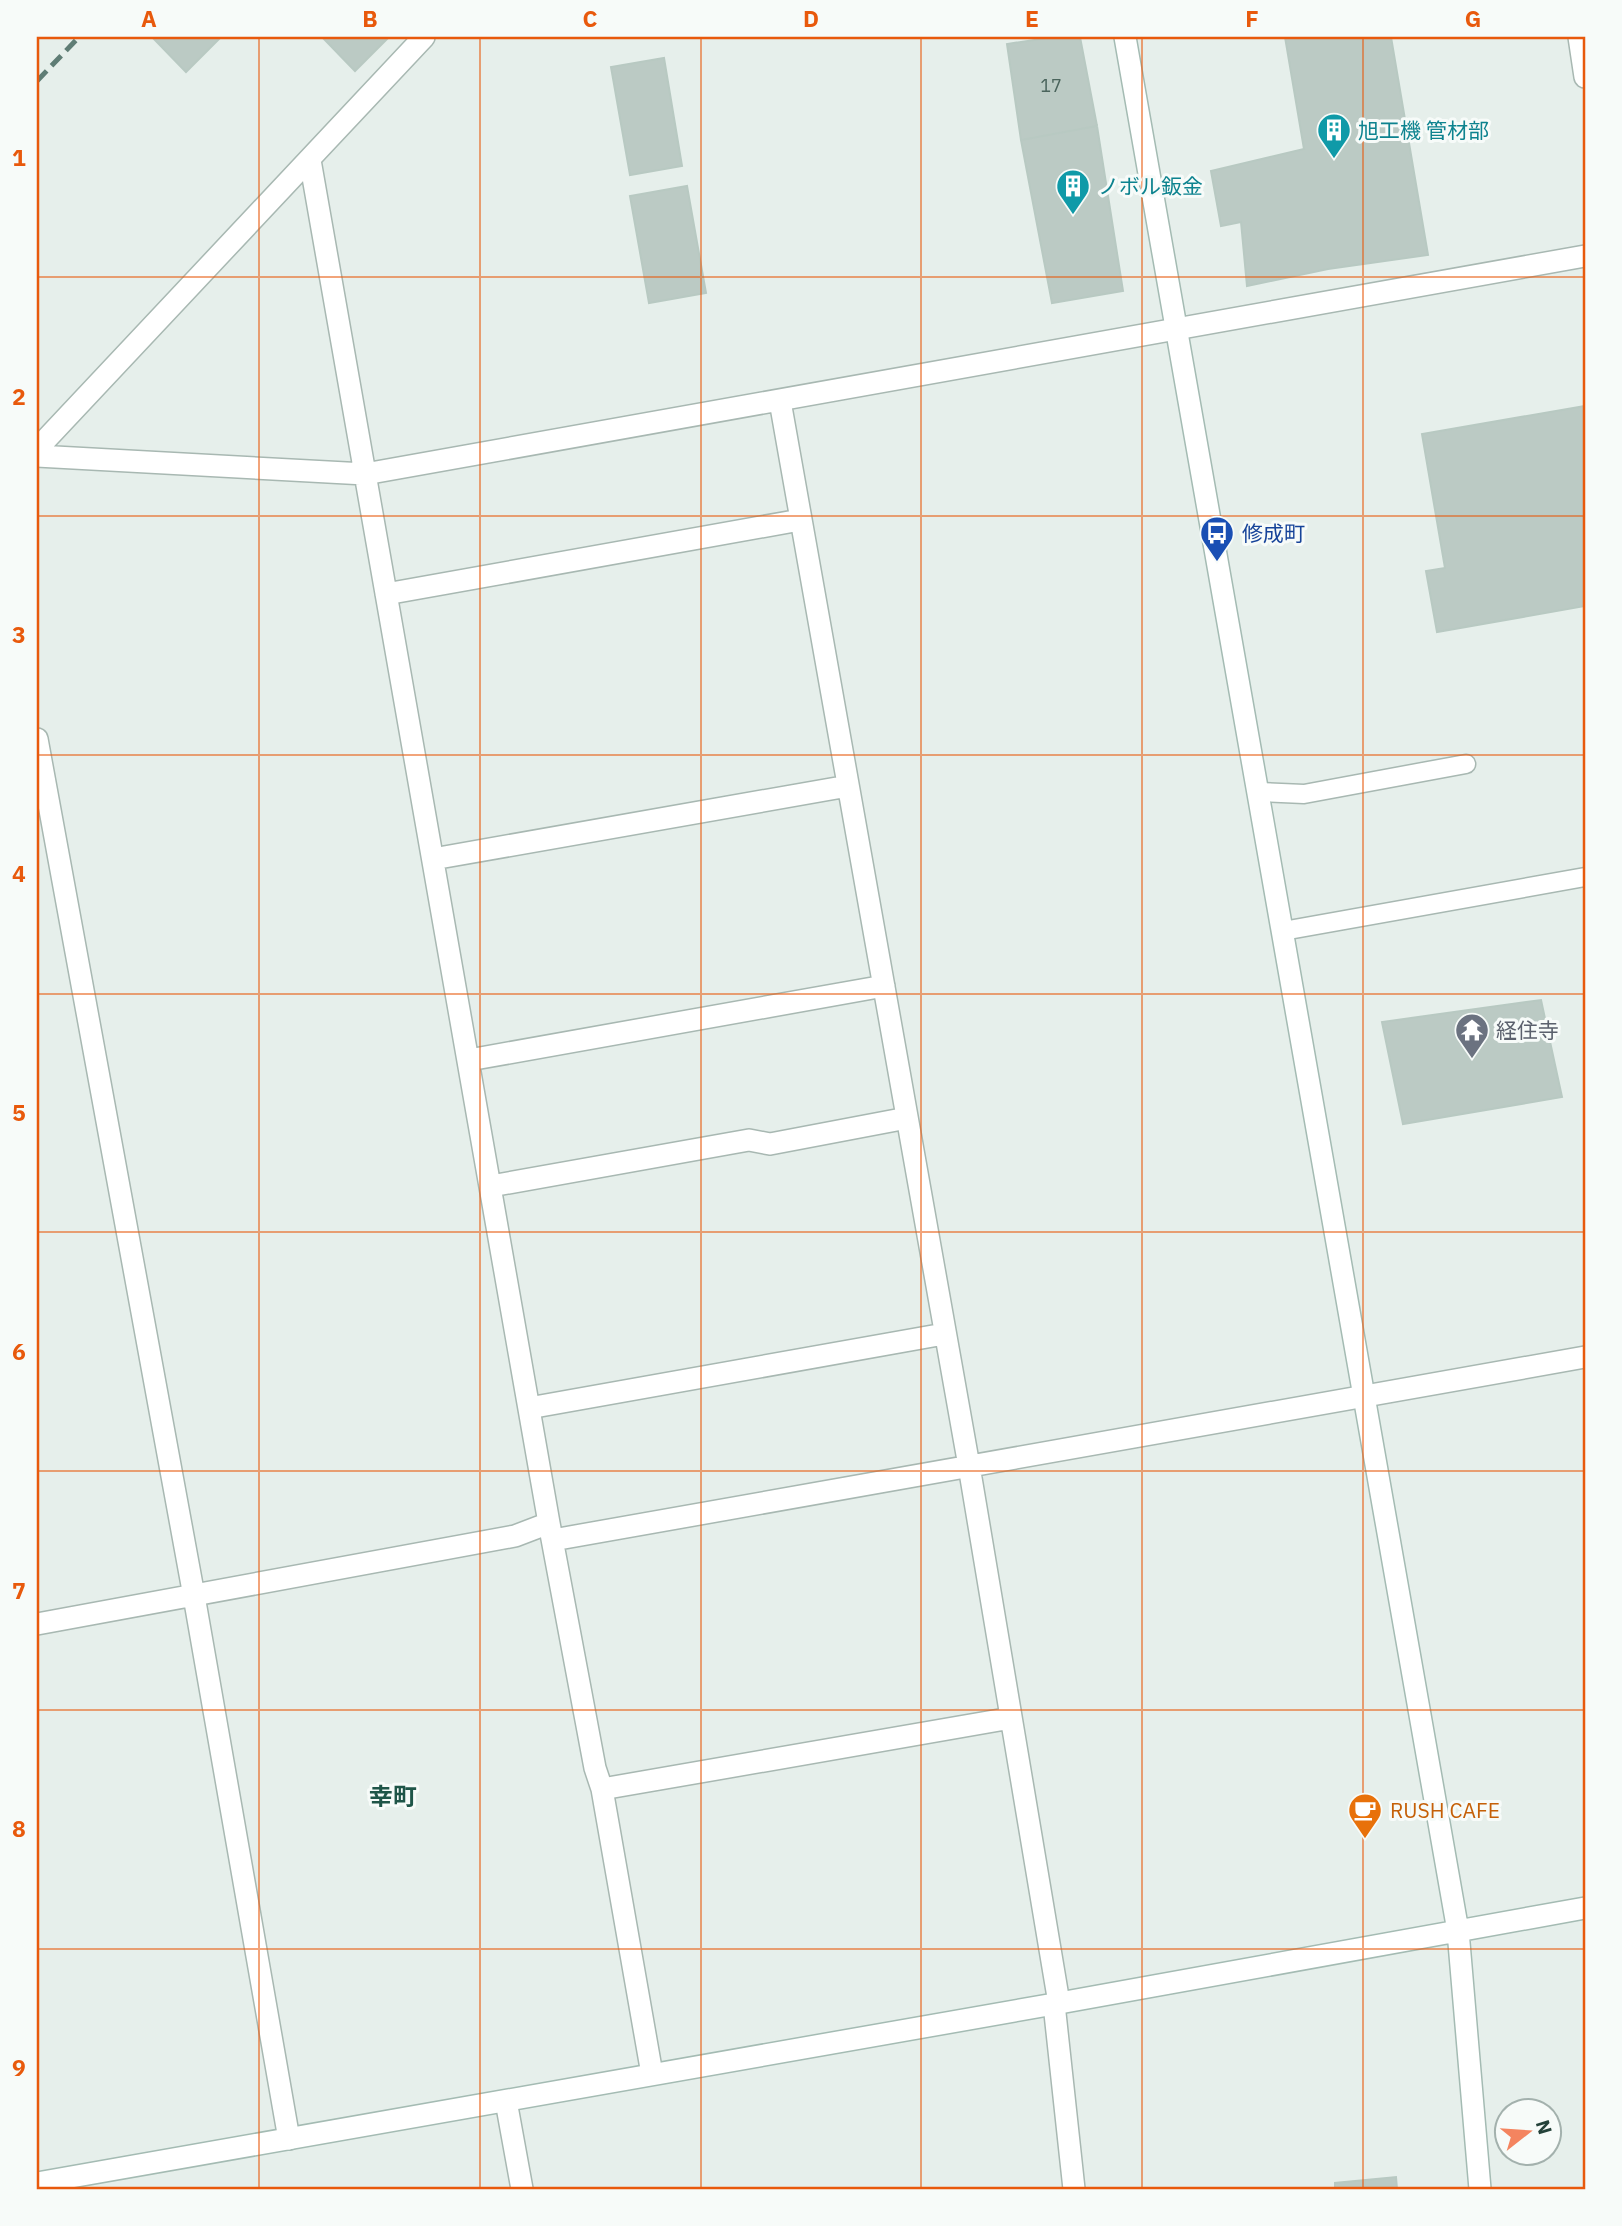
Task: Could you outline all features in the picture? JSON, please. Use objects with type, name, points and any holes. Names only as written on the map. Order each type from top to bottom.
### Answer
[{"type":"street","points":[[37,449],[424,37]]},
{"type":"street","points":[[1125,37],[1458,1931],[1480,2189]]},
{"type":"street","points":[[1578,37],[1585,77]]},
{"type":"street","points":[[310,160],[529,1408],[593,1754],[602,1789],[652,2074]]},
{"type":"street","points":[[37,456],[365,474],[1585,257]]},
{"type":"street","points":[[780,401],[1012,1718],[1057,2004],[1074,2189]]},
{"type":"street","points":[[386,594],[800,520]]},
{"type":"street","points":[[37,739],[194,1596],[289,2138]]},
{"type":"street","points":[[433,859],[848,786]]},
{"type":"street","points":[[469,1060],[884,986]]},
{"type":"street","points":[[491,1186],[749,1140],[770,1144],[907,1118]]},
{"type":"street","points":[[529,1408],[944,1334]]},
{"type":"street","points":[[37,1625],[515,1536],[969,1466],[1585,1357]]},
{"type":"street","points":[[602,1789],[1012,1718]]},
{"type":"street","points":[[37,2183],[1057,2004],[1585,1908]]},
{"type":"street","points":[[506,2101],[522,2189]]},
{"type":"lane","points":[[1258,792],[1304,794],[1466,764]]},
{"type":"lane","points":[[1283,931],[1585,877]]},
{"type":"building","points":[[221,37],[186,72],[153,38]]},
{"type":"building","points":[[322,37],[386,37],[388,38],[355,71]]},
{"type":"building","points":[[1054,37],[1080,37],[1097,126],[1021,140],[1007,44]]},
{"type":"building","name":"旭工機 管材部","points":[[1285,37],[1391,37],[1428,255],[1328,269],[1247,286],[1241,222],[1221,226],[1211,171],[1304,149]]},
{"type":"building","points":[[664,58],[682,166],[630,175],[611,67]]},
{"type":"building","name":"ノボル鈑金","points":[[1097,126],[1123,291],[1052,303],[1021,140]]},
{"type":"building","points":[[687,186],[706,293],[649,303],[630,196]]},
{"type":"building","points":[[1585,406],[1585,606],[1437,632],[1426,571],[1445,568],[1422,434]]},
{"type":"building","name":"経住寺","points":[[1541,1000],[1562,1097],[1403,1124],[1382,1022]]},
{"type":"building","points":[[1396,2177],[1397,2189],[1335,2189],[1335,2183]]},
{"type":"railway","points":[[37,81],[79,37]]},
{"type":"place","name":"旭工機 管材部","points":[[1334,160]]},
{"type":"place","name":"ノボル鈑金","points":[[1073,216]]},
{"type":"place","name":"修成町","points":[[1217,563]]},
{"type":"place","name":"経住寺","points":[[1472,1060]]},
{"type":"place","name":"RUSH CAFE","points":[[1365,1840]]},
{"type":"district","name":"幸町","points":[[393,1796]]}]
